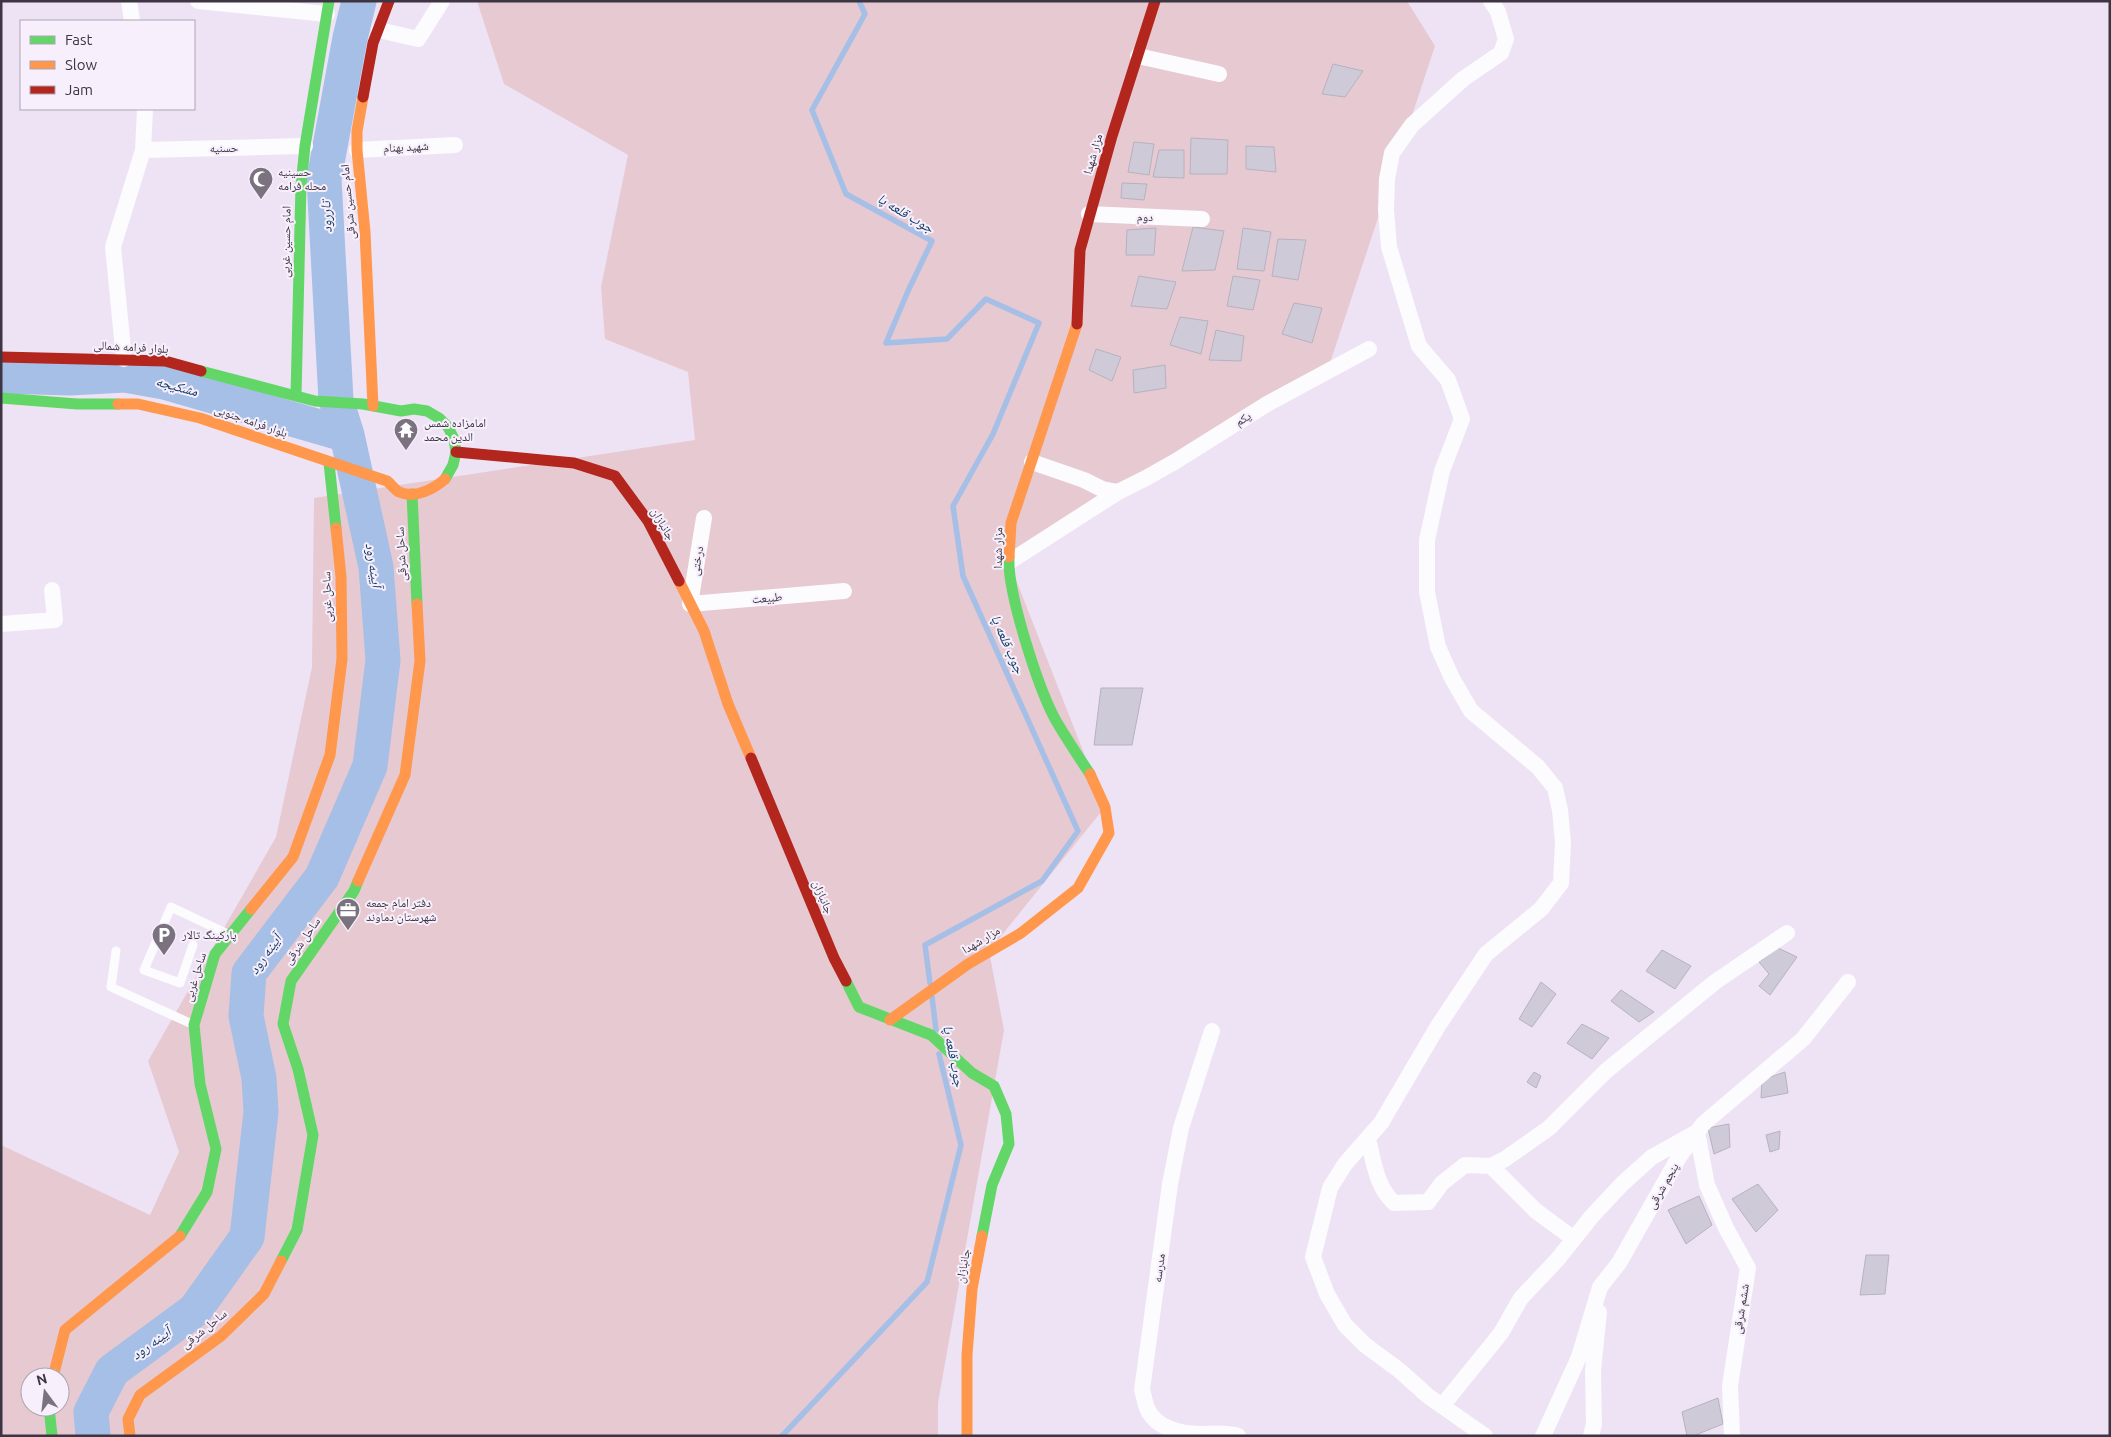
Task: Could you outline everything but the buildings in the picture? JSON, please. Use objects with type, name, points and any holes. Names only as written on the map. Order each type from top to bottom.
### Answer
[{"type":"street","points":[[129,1],[132,20]]},
{"type":"street","points":[[198,1],[328,8]]},
{"type":"street","name":"امام حسین شرقی","points":[[368,405],[365,232],[357,150],[358,131],[373,44],[389,1]]},
{"type":"street","points":[[379,30],[418,39],[442,1]]},
{"type":"street","name":"مزار شهدا","points":[[890,1020],[968,964],[1021,933],[1078,888],[1109,833],[1105,807],[1094,781],[1055,718],[1026,639],[1014,593],[1009,562],[1011,524],[1078,320],[1080,250],[1155,1]]},
{"type":"street","points":[[1485,1436],[1428,1396],[1399,1370],[1365,1345],[1345,1325],[1327,1294],[1313,1257],[1330,1188],[1345,1164],[1381,1123],[1438,1026],[1486,954],[1541,909],[1561,883],[1563,844],[1561,818],[1555,788],[1538,767],[1471,711],[1452,678],[1438,647],[1427,592],[1427,540],[1442,471],[1462,419],[1448,380],[1419,346],[1394,266],[1388,238],[1386,179],[1392,153],[1412,125],[1463,78],[1501,53],[1506,39],[1498,12],[1491,1]]},
{"type":"street","name":"امام حسین غربی","points":[[296,396],[301,185],[305,146],[328,8]]},
{"type":"street","points":[[1138,56],[1219,74]]},
{"type":"street","points":[[124,359],[113,247],[143,150],[145,110]]},
{"type":"street","name":"شهید بهنام","points":[[357,150],[455,145]]},
{"type":"street","name":"حسنیه","points":[[143,150],[305,146]]},
{"type":"street","name":"دوم","points":[[1090,214],[1202,219]]},
{"type":"street","name":"یکم","points":[[1009,562],[1118,492],[1154,474],[1267,404],[1369,349]]},
{"type":"street","name":"بلوار فرامه شمالی","points":[[1,357],[165,361],[315,401],[368,405],[401,411],[414,409],[427,411],[439,418],[448,427],[454,439],[456,452]]},
{"type":"street","name":"بلوار فرامه جنوبی","points":[[1,398],[77,404],[138,404],[200,418],[329,463],[341,464],[387,481],[399,492],[412,494]]},
{"type":"street","points":[[412,494],[425,492],[437,486],[447,477],[453,465],[456,452]]},
{"type":"street","name":"جانبازان","points":[[456,452],[574,463],[615,476],[648,521],[704,631],[732,713],[848,988],[859,1007],[931,1034],[972,1073],[994,1086],[1006,1114],[1009,1144],[992,1185],[972,1289],[967,1355],[967,1436]]},
{"type":"street","points":[[1032,462],[1084,480],[1102,489],[1118,492]]},
{"type":"street","name":"ساحل غربی","points":[[56,1367],[65,1330],[179,1237],[207,1192],[216,1149],[200,1084],[194,1025],[215,954],[293,857],[330,755],[342,659],[341,577],[329,463]]},
{"type":"street","name":"ساحل شرقی","points":[[130,1436],[128,1419],[140,1395],[221,1336],[264,1294],[297,1230],[312,1135],[298,1069],[283,1024],[291,980],[354,891],[405,775],[420,661],[412,494]]},
{"type":"street","name":"درختی","points":[[690,604],[704,518]]},
{"type":"street","points":[[1,624],[55,620],[52,590]]},
{"type":"street","name":"طبیعت","points":[[690,604],[844,591]]},
{"type":"street","points":[[1368,1138],[1380,1185],[1385,1194],[1394,1203],[1428,1202],[1442,1183],[1464,1165],[1491,1166],[1505,1159],[1549,1128],[1606,1071],[1715,982],[1787,933]]},
{"type":"street","name":"پنجم شرقی","points":[[1543,1436],[1579,1357],[1600,1287],[1619,1263],[1680,1157],[1697,1132],[1744,1087],[1803,1038],[1848,982]]},
{"type":"street","name":"مدرسه","points":[[1212,1031],[1181,1128],[1170,1184],[1142,1390],[1148,1410],[1161,1425],[1176,1431],[1192,1433],[1226,1432],[1238,1436]]},
{"type":"street","points":[[1442,1406],[1501,1333],[1521,1298],[1622,1184],[1652,1157],[1697,1132]]},
{"type":"street","name":"ششم شرقی","points":[[1697,1132],[1707,1184],[1726,1228],[1748,1268],[1730,1386],[1732,1436]]},
{"type":"street","points":[[1491,1166],[1536,1211],[1574,1239]]},
{"type":"street","points":[[1591,1436],[1594,1405],[1593,1370],[1597,1344],[1600,1287]]},
{"type":"street","points":[[50,1417],[52,1436]]},
{"type":"lane","points":[[193,945],[180,983],[144,970],[171,907],[230,936]]},
{"type":"lane","points":[[116,951],[111,987],[194,1025]]},
{"type":"shaded area","points":[[477,1],[1407,1],[1435,46],[1327,372],[1009,562],[1105,807],[989,951],[1004,1030],[938,1403],[938,1436],[1,1436],[1,1145],[150,1215],[179,1152],[148,1061],[276,837],[312,667],[314,498],[695,440],[688,372],[605,339],[601,287],[628,155],[504,84]]},
{"type":"waterway","name":"آیینه رود","points":[[93,1436],[91,1412],[112,1371],[195,1310],[247,1237],[261,1112],[259,1078],[246,1016],[249,973],[322,877],[370,766],[383,660],[376,567],[347,435],[336,400],[324,179],[350,38],[359,1]]},
{"type":"waterway","name":"جوب قلعه پا","points":[[859,1],[865,14],[812,110],[846,194],[932,241],[886,343],[947,339],[986,299],[1039,323],[993,434],[953,506],[963,576],[1078,831],[1042,881],[925,945],[930,983]]},
{"type":"waterway","name":"مشکیجه","points":[[1,376],[70,378],[125,375],[164,382],[347,435]]},
{"type":"waterway","name":"جوب قلعه پا","points":[[932,997],[936,1030]]},
{"type":"waterway","name":"جوب قلعه پا","points":[[782,1436],[927,1282],[961,1145],[939,1054]]},
{"type":"traffic: fast","points":[[296,396],[301,185],[305,146],[329,1]]},
{"type":"traffic: fast","points":[[201,371],[315,401],[363,404],[401,411],[414,409],[427,411],[439,418],[448,427],[454,439],[456,452],[453,465],[445,479]]},
{"type":"traffic: fast","points":[[1,398],[77,404],[118,404]]},
{"type":"traffic: fast","points":[[329,463],[336,528]]},
{"type":"traffic: fast","points":[[412,494],[417,604]]},
{"type":"traffic: fast","points":[[1009,557],[1013,593],[1018,615],[1040,685],[1055,719],[1090,774]]},
{"type":"traffic: fast","points":[[281,1261],[297,1230],[313,1135],[298,1069],[283,1024],[291,981],[354,891],[358,881]]},
{"type":"traffic: fast","points":[[180,1236],[207,1192],[216,1149],[200,1084],[194,1025],[215,954],[251,909]]},
{"type":"traffic: fast","points":[[846,981],[859,1007],[931,1035],[972,1073],[994,1086],[1006,1114],[1009,1144],[992,1185],[982,1236]]},
{"type":"traffic: fast","points":[[50,1417],[52,1436]]},
{"type":"traffic: slow","points":[[363,97],[357,131],[357,150],[365,232],[373,406]]},
{"type":"traffic: slow","points":[[1009,557],[1011,523],[1077,324]]},
{"type":"traffic: slow","points":[[118,404],[138,404],[200,418],[387,481],[398,491],[405,494],[424,492],[445,479]]},
{"type":"traffic: slow","points":[[251,909],[293,857],[330,755],[342,659],[341,577],[336,528]]},
{"type":"traffic: slow","points":[[679,581],[704,631],[728,704],[751,758]]},
{"type":"traffic: slow","points":[[358,881],[405,775],[420,661],[417,604]]},
{"type":"traffic: slow","points":[[890,1020],[968,964],[1021,933],[1078,888],[1109,833],[1105,807],[1090,774]]},
{"type":"traffic: slow","points":[[56,1367],[65,1330],[180,1236]]},
{"type":"traffic: slow","points":[[967,1436],[967,1355],[972,1289],[982,1236]]},
{"type":"traffic: slow","points":[[130,1436],[128,1419],[140,1395],[221,1336],[264,1294],[281,1261]]},
{"type":"traffic: jam","points":[[363,97],[373,43],[389,1]]},
{"type":"traffic: jam","points":[[1077,324],[1080,250],[1112,136],[1155,1]]},
{"type":"traffic: jam","points":[[1,357],[165,361],[201,371]]},
{"type":"traffic: jam","points":[[456,452],[574,463],[615,476],[648,521],[679,581]]},
{"type":"traffic: jam","points":[[751,758],[834,958],[846,981]]},
{"type":"place","name":"حسینیه محله فرامه","points":[[261,200]]},
{"type":"place","name":"امامزاده شمس الدین محمد","points":[[406,451]]},
{"type":"place","name":"دفتر امام جمعه شهرستان دماوند","points":[[348,931]]},
{"type":"place","name":"پارکینگ تالار","points":[[164,956]]},
{"type":"water label","name":"تاررود","points":[[326,217]]}]
